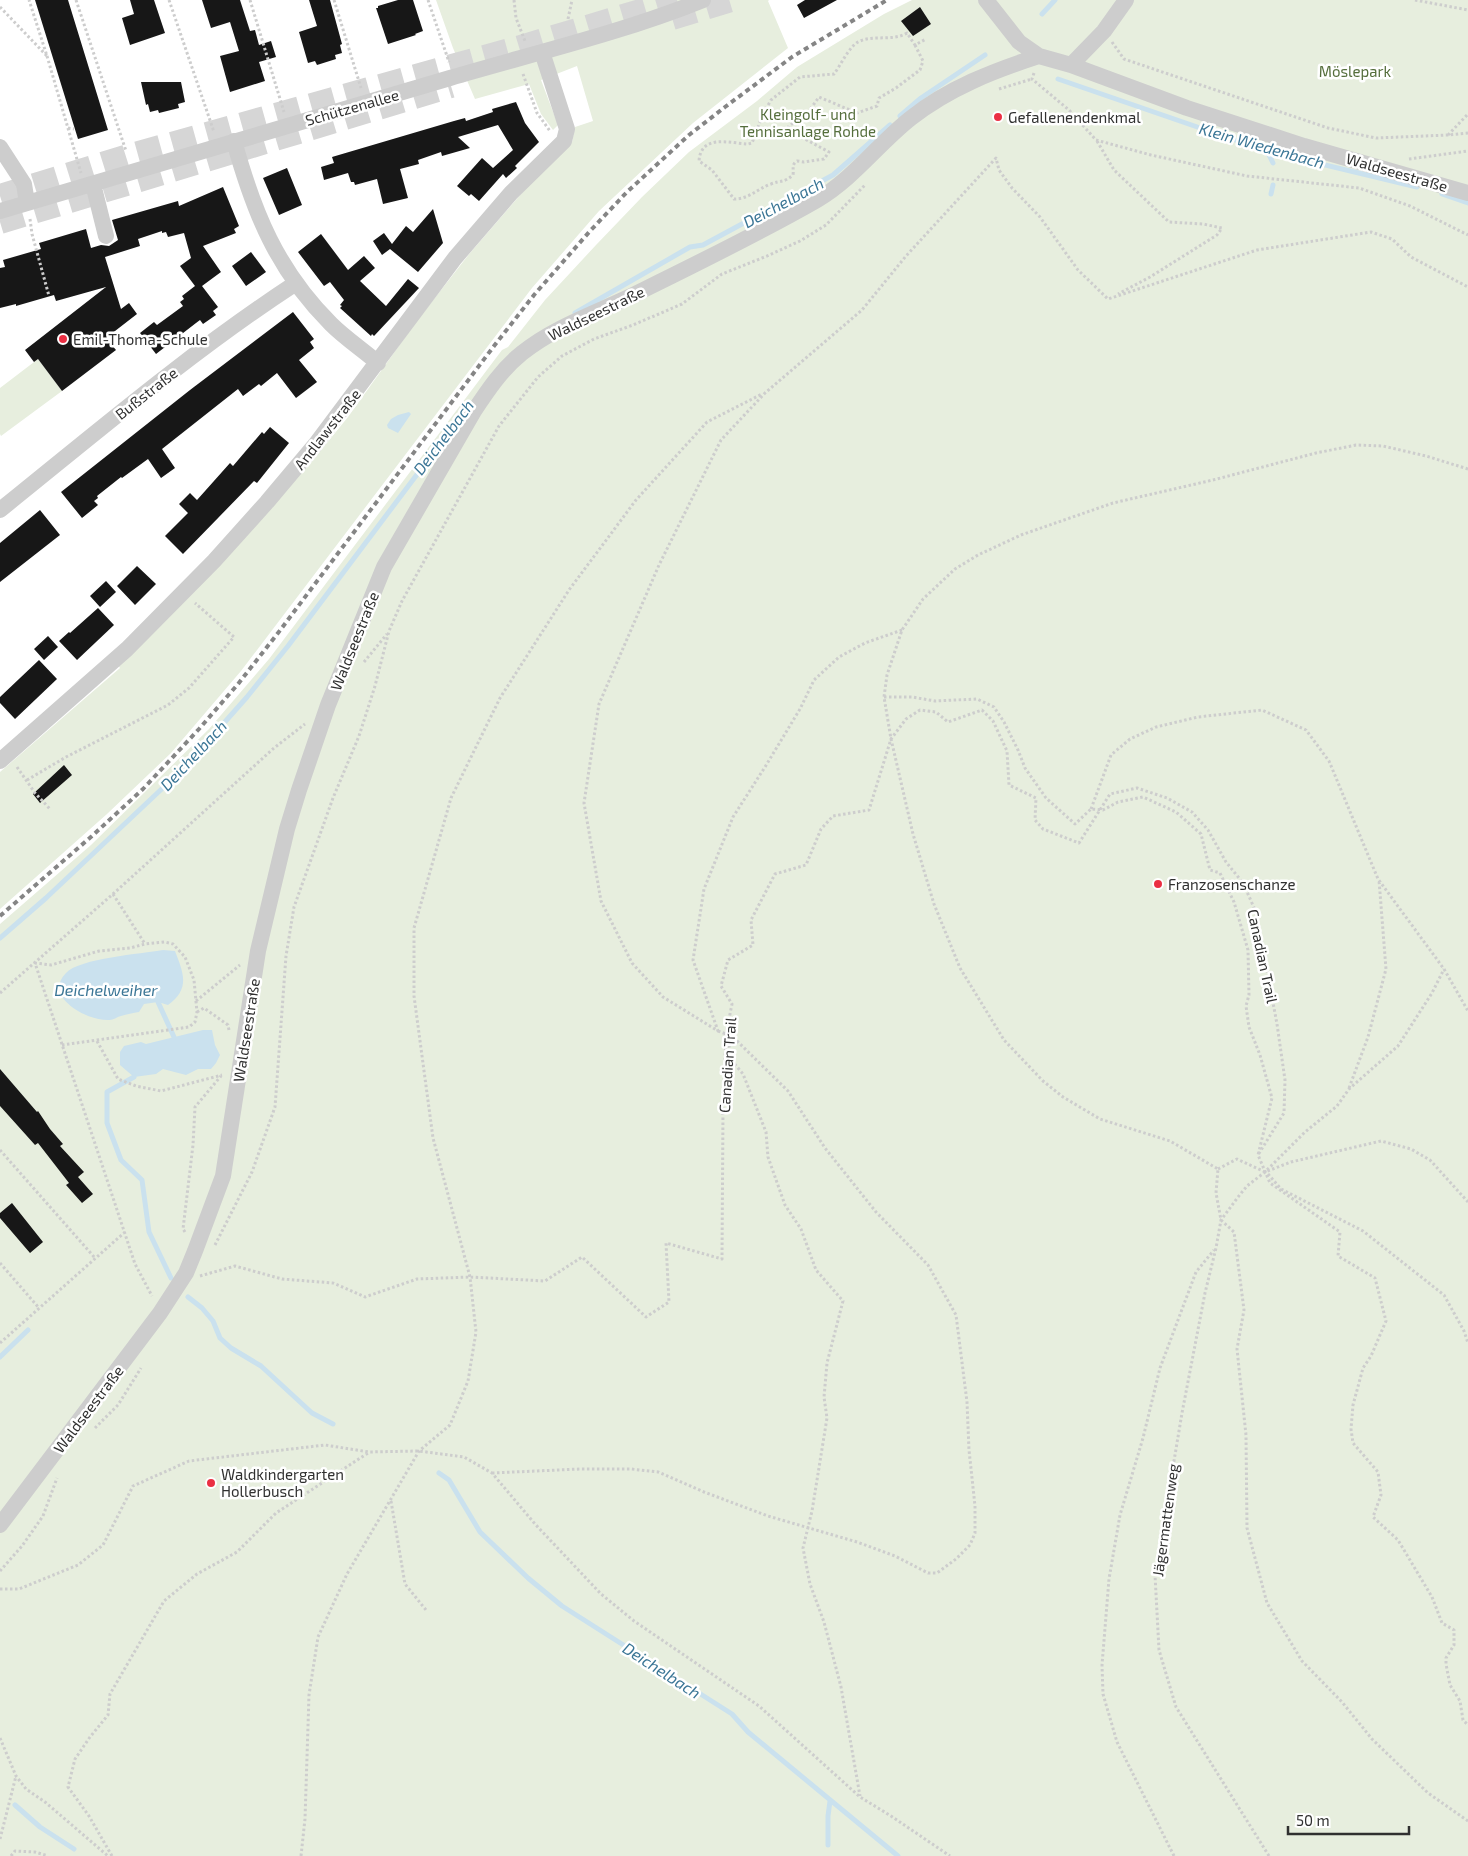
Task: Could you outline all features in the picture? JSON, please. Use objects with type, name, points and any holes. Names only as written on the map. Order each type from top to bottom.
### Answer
[{"type":"street","name":"Schützenallee","points":[[0,211],[288,125],[530,56],[678,5],[703,0]]},
{"type":"street","points":[[986,0],[1019,42],[1039,56]]},
{"type":"street","points":[[1071,65],[1104,32],[1126,0]]},
{"type":"street","points":[[530,56],[567,129],[561,145]]},
{"type":"street","name":"Waldseestraße","points":[[0,1525],[160,1313],[194,1277],[196,1250],[223,1176],[258,951],[286,829],[328,705],[384,567],[474,411],[509,364],[523,352],[562,328],[684,270],[818,199],[850,176],[909,119],[944,94],[1006,67],[1039,56],[1071,65],[1187,108],[1304,146],[1468,193]]},
{"type":"street","points":[[226,144],[281,263],[331,324],[378,363]]},
{"type":"street","name":"Andlawstraße","points":[[4,758],[127,648],[183,592],[267,502],[315,446],[455,258],[511,193],[561,145]]},
{"type":"street","points":[[0,146],[24,184],[27,203]]},
{"type":"street","points":[[89,185],[106,236]]},
{"type":"street","name":"Bußstraße","points":[[0,510],[153,386],[243,318],[296,283]]},
{"type":"path","points":[[29,0],[68,128],[89,185]]},
{"type":"path","points":[[76,0],[126,151]]},
{"type":"path","points":[[169,0],[226,144]]},
{"type":"path","points":[[250,0],[288,125]]},
{"type":"path","points":[[334,0],[366,103]]},
{"type":"path","points":[[428,0],[453,77]]},
{"type":"path","points":[[514,0],[516,18],[530,56],[524,80],[537,113],[561,145]]},
{"type":"path","points":[[568,19],[572,0]]},
{"type":"path","points":[[1415,0],[1468,10]]},
{"type":"path","points":[[0,7],[47,56]]},
{"type":"path","points":[[1104,32],[1124,59],[1328,128],[1376,138],[1468,133]]},
{"type":"path","points":[[907,33],[915,45],[923,61],[920,70],[879,98],[877,106],[858,113],[819,97],[809,111],[789,126],[788,129],[792,132],[829,152],[824,159],[804,162],[797,161],[794,163],[792,168],[793,175],[786,181],[772,183],[744,199],[734,200],[712,170],[699,161],[701,151],[707,144],[721,142],[752,143],[762,114],[771,100],[800,77],[834,74],[857,42],[900,38],[907,33]]},
{"type":"path","points":[[915,45],[926,40]]},
{"type":"path","points":[[1032,79],[1039,56]]},
{"type":"path","points":[[994,90],[1032,79]]},
{"type":"path","points":[[1032,79],[1069,110],[1096,140],[1114,170],[1169,222],[1203,224],[1222,228],[1217,235],[1184,256],[1150,277],[1108,299]]},
{"type":"path","points":[[55,82],[62,88]]},
{"type":"path","points":[[1448,135],[1468,114]]},
{"type":"path","points":[[68,128],[74,129]]},
{"type":"path","points":[[1096,140],[1151,155],[1247,176],[1359,188],[1410,206],[1468,235]]},
{"type":"path","points":[[1400,160],[1468,151]]},
{"type":"path","points":[[492,1474],[580,1469],[631,1469],[658,1472],[704,1492],[807,1528],[857,1542],[894,1556],[928,1573],[937,1573],[956,1559],[970,1545],[975,1533],[975,1506],[969,1450],[967,1402],[956,1315],[928,1265],[876,1212],[825,1148],[788,1090],[733,1037],[718,1031],[663,997],[632,963],[601,901],[584,803],[600,704],[659,565],[720,440],[765,393],[862,310],[906,256],[996,158],[999,170],[1012,188],[1040,218],[1078,270],[1108,299]]},
{"type":"path","points":[[213,1250],[252,1172],[275,1107],[286,956],[294,907],[333,798],[359,736],[375,686],[389,631],[402,601],[499,426],[538,377],[562,356],[594,339],[682,304],[722,274],[800,241],[826,225],[869,181]]},
{"type":"path","points":[[27,203],[32,234],[49,296]]},
{"type":"path","points":[[1108,299],[1258,250],[1371,232],[1392,239],[1411,257],[1468,287]]},
{"type":"path","points":[[301,1856],[305,1819],[309,1695],[318,1638],[347,1574],[419,1451],[450,1425],[468,1381],[476,1332],[470,1277],[434,1138],[414,996],[414,928],[451,798],[500,698],[569,590],[636,500],[707,422],[765,393]]},
{"type":"path","points":[[1218,1169],[1170,1140],[1100,1119],[1063,1097],[1043,1081],[1004,1040],[960,968],[934,904],[913,834],[891,739],[884,697],[887,675],[902,630],[922,600],[955,569],[978,555],[1021,535],[1113,503],[1213,480],[1316,453],[1356,445],[1383,446],[1426,456],[1468,469]]},
{"type":"path","points":[[27,780],[66,757],[168,705],[189,688],[234,637],[183,592]]},
{"type":"path","points":[[718,1031],[693,960],[704,889],[733,817],[800,709],[814,680],[839,657],[865,643],[902,630]]},
{"type":"path","points":[[884,697],[912,697],[935,701],[976,699],[994,706],[1004,722],[1025,768],[1046,798],[1075,824],[1091,809],[1112,755],[1130,739],[1156,727],[1198,717],[1262,710],[1306,730],[1329,761],[1378,879],[1444,969],[1468,1011]]},
{"type":"path","name":"Canadian Trail","points":[[194,1277],[235,1266],[282,1279],[333,1283],[365,1297],[417,1279],[470,1277],[546,1281],[582,1257],[646,1317],[669,1302],[666,1244],[722,1259],[723,1110],[726,1034],[732,1004],[721,986],[728,960],[753,945],[751,920],[775,874],[806,865],[821,829],[833,816],[869,810],[891,739],[906,718],[920,710],[936,712],[948,722],[982,710],[994,722],[1007,751],[1009,784],[1036,798],[1035,820],[1043,829],[1079,843],[1110,794],[1137,788],[1167,798],[1192,812],[1208,830],[1226,862],[1243,883],[1256,912],[1277,1024],[1285,1080],[1284,1113],[1258,1155]]},
{"type":"path","points":[[0,993],[113,894],[274,748],[305,724]]},
{"type":"path","points":[[4,758],[27,780],[35,793],[50,809]]},
{"type":"path","points":[[1091,809],[1103,810],[1118,802],[1143,796],[1176,812],[1201,834],[1210,870],[1220,873],[1234,902],[1248,950],[1249,995],[1246,1006],[1249,1027],[1260,1055],[1272,1098],[1258,1155],[1270,1183],[1340,1232],[1338,1256],[1375,1278],[1386,1321],[1371,1356],[1362,1368],[1353,1405],[1353,1443],[1378,1472],[1381,1495],[1373,1517],[1398,1540],[1432,1597],[1442,1623],[1454,1630],[1454,1646],[1446,1658],[1448,1676],[1450,1685],[1460,1701],[1463,1720],[1468,1724]]},
{"type":"path","points":[[1349,1089],[1368,1037],[1386,969],[1378,879]]},
{"type":"path","points":[[113,894],[145,944]]},
{"type":"path","points":[[35,963],[51,965],[99,951],[165,942],[176,946],[185,957],[194,980],[197,1012],[195,1022],[188,1027],[62,1045]]},
{"type":"path","points":[[196,1001],[258,951]]},
{"type":"path","points":[[35,963],[135,1264],[160,1313]]},
{"type":"path","points":[[1221,1220],[1247,1186],[1265,1172],[1304,1132],[1337,1106],[1349,1089],[1398,1046],[1432,994],[1444,969]]},
{"type":"path","points":[[197,1012],[204,1008],[228,1025],[230,1037]]},
{"type":"path","points":[[726,1034],[733,1062],[743,1074],[766,1132],[768,1157],[785,1205],[801,1229],[816,1270],[844,1301],[827,1362],[824,1397],[827,1418],[812,1511],[803,1548],[810,1584],[824,1622],[841,1687],[860,1797]]},
{"type":"path","points":[[97,1041],[118,1079],[136,1086],[161,1091],[222,1076]]},
{"type":"path","points":[[196,1250],[183,1228],[193,1145],[195,1108],[222,1076],[225,1069]]},
{"type":"path","points":[[1265,1172],[1291,1162],[1381,1141],[1411,1150],[1430,1160],[1468,1202]]},
{"type":"path","points":[[0,1150],[96,1258]]},
{"type":"path","points":[[1218,1169],[1237,1159],[1265,1172],[1282,1189],[1363,1231],[1444,1295],[1464,1331],[1468,1343]]},
{"type":"path","points":[[1218,1169],[1216,1193],[1221,1220],[1234,1232],[1244,1310],[1237,1349],[1246,1435],[1247,1528],[1267,1603],[1302,1661],[1342,1702],[1372,1739],[1428,1793],[1468,1821]]},
{"type":"path","name":"Jägermattenweg","points":[[1221,1220],[1204,1293],[1155,1575],[1159,1650],[1176,1707],[1269,1856]]},
{"type":"path","points":[[0,1343],[125,1232]]},
{"type":"path","points":[[1174,1856],[1117,1742],[1103,1694],[1102,1665],[1109,1579],[1120,1515],[1143,1438],[1160,1368],[1196,1272],[1216,1248]]},
{"type":"path","points":[[0,1263],[40,1308]]},
{"type":"path","points":[[194,1277],[205,1267]]},
{"type":"path","points":[[94,1429],[118,1404],[145,1361]]},
{"type":"path","points":[[0,1590],[19,1589],[78,1565],[103,1545],[133,1486],[189,1461],[325,1445],[369,1452],[419,1451],[464,1457],[492,1474],[535,1524],[601,1594],[634,1620],[760,1706],[860,1797],[950,1856]]},
{"type":"path","points":[[112,1856],[89,1816],[68,1787],[75,1759],[108,1715],[110,1694],[164,1601],[197,1574],[237,1552],[276,1514],[369,1452]]},
{"type":"path","points":[[0,1572],[22,1546],[43,1516],[59,1470]]},
{"type":"path","points":[[390,1500],[405,1584],[426,1610]]},
{"type":"path","points":[[0,1738],[16,1776],[26,1788],[108,1856]]},
{"type":"path","points":[[0,1839],[16,1776]]},
{"type":"path","points":[[11,1856],[15,1851],[34,1852],[48,1856]]},
{"type":"green space","points":[[436,0],[769,0],[788,48],[693,123],[599,211],[532,288],[241,671],[171,753],[107,814],[0,909],[0,772],[120,668],[118,665],[309,465],[348,417],[416,322],[470,253],[528,186],[572,142],[575,127],[593,121],[577,66],[541,80],[558,125],[553,130],[541,114],[529,84],[475,99],[453,48]]},
{"type":"green space","points":[[912,0],[1468,0],[1468,1856],[0,1856],[0,924],[91,845],[209,729],[269,659],[502,350],[508,347],[545,300],[642,197],[689,152],[757,101],[797,67],[884,14]]},
{"type":"green space","points":[[38,359],[62,391],[1,436],[0,388]]},
{"type":"water","points":[[409,412],[411,414],[398,433],[388,428],[387,425],[391,419]]},
{"type":"water","name":"Deichelweiher","points":[[163,950],[175,951],[183,974],[180,993],[168,1005],[158,1002],[144,1004],[139,1012],[123,1015],[111,1020],[101,1020],[91,1017],[71,1006],[64,999],[60,991],[60,982],[66,973],[73,968],[112,957]]},
{"type":"water","name":"Deichelweiher","points":[[203,1030],[212,1030],[215,1045],[220,1055],[211,1069],[198,1069],[186,1075],[163,1069],[156,1074],[134,1077],[120,1065],[120,1052],[124,1046],[141,1042],[146,1044]]},
{"type":"building","points":[[35,0],[68,0],[108,130],[78,139]]},
{"type":"building","points":[[130,0],[154,0],[165,33],[130,45],[122,18],[134,14]]},
{"type":"building","points":[[202,0],[240,0],[250,31],[255,30],[259,45],[271,41],[276,57],[259,62],[265,81],[230,92],[220,56],[239,51],[230,22],[211,28]]},
{"type":"building","points":[[309,0],[330,0],[342,44],[340,45],[342,53],[335,55],[336,59],[317,65],[315,61],[308,63],[299,32],[317,26]]},
{"type":"building","points":[[398,0],[413,0],[423,31],[388,44],[376,8]]},
{"type":"building","points":[[805,0],[837,0],[804,18],[797,5]]},
{"type":"building","points":[[920,7],[931,24],[913,36],[901,21]]},
{"type":"building","points":[[141,82],[181,82],[185,102],[178,104],[179,108],[159,113],[158,110],[150,112],[148,104],[146,105]]},
{"type":"building","points":[[516,102],[525,123],[539,142],[515,166],[517,168],[506,178],[503,174],[479,201],[471,194],[469,196],[457,186],[482,158],[493,168],[513,150],[498,125],[458,137],[470,148],[442,156],[441,152],[418,160],[419,164],[400,169],[408,198],[383,204],[377,179],[355,185],[354,182],[351,182],[348,173],[324,180],[321,167],[334,163],[332,157],[465,118],[466,121],[493,112],[492,109]]},
{"type":"building","points":[[287,168],[302,205],[279,215],[263,178]]},
{"type":"building","points":[[223,187],[239,226],[234,229],[236,233],[203,246],[221,272],[202,286],[218,307],[213,311],[216,315],[203,324],[200,320],[156,354],[140,333],[154,322],[157,325],[183,306],[180,302],[184,299],[182,296],[195,286],[180,266],[191,258],[184,233],[168,237],[166,232],[162,233],[162,231],[138,239],[140,246],[105,257],[121,309],[129,303],[137,314],[106,338],[116,350],[62,391],[38,359],[34,362],[25,350],[106,287],[56,301],[54,295],[16,306],[16,304],[0,308],[0,268],[5,267],[3,260],[41,249],[39,243],[86,229],[91,248],[101,245],[109,246],[118,240],[112,220],[178,201],[179,206]]},
{"type":"building","points":[[433,209],[443,243],[418,272],[390,249],[382,255],[373,241],[384,233],[392,244],[406,226],[413,232]]},
{"type":"building","points":[[321,234],[348,270],[364,256],[375,268],[360,281],[386,306],[408,279],[419,288],[374,336],[372,334],[371,336],[340,308],[344,300],[330,282],[324,286],[298,252]]},
{"type":"building","points":[[251,252],[266,272],[246,286],[232,266]]},
{"type":"building","points":[[293,312],[314,339],[310,342],[314,348],[299,360],[317,382],[296,398],[277,373],[261,386],[259,384],[243,396],[238,389],[162,449],[175,468],[161,478],[148,459],[97,496],[98,498],[94,501],[98,505],[82,518],[61,492],[190,390]]},
{"type":"building","points":[[270,427],[289,443],[257,483],[254,481],[183,554],[165,536],[188,513],[179,504],[190,493],[197,500],[230,463],[233,466],[262,432],[264,434]]},
{"type":"building","points":[[40,510],[60,535],[0,582],[0,543]]},
{"type":"building","points":[[137,566],[156,584],[135,605],[117,586]]},
{"type":"building","points":[[106,581],[116,592],[100,607],[90,596]]},
{"type":"building","points":[[98,608],[114,625],[77,660],[59,641]]},
{"type":"building","points":[[48,636],[58,647],[44,660],[34,649]]},
{"type":"building","points":[[39,660],[57,679],[15,719],[0,703],[0,697]]},
{"type":"building","points":[[64,765],[72,775],[40,803],[33,794]]},
{"type":"building","points":[[0,1069],[38,1111],[63,1144],[60,1146],[84,1172],[78,1177],[93,1194],[82,1203],[66,1185],[69,1183],[38,1143],[35,1145],[0,1106]]},
{"type":"building","points":[[12,1203],[43,1242],[30,1253],[0,1218],[0,1213]]},
{"type":"waterway","points":[[1042,14],[1055,0]]},
{"type":"waterway","name":"Deichelbach","points":[[900,116],[921,98],[985,55]]},
{"type":"waterway","name":"Klein Wiedenbach","points":[[1058,79],[1267,151],[1417,187]]},
{"type":"waterway","name":"Deichelbach","points":[[575,313],[690,247],[703,245],[833,175],[890,125]]},
{"type":"waterway","points":[[1267,151],[1273,163]]},
{"type":"waterway","points":[[1271,194],[1273,185]]},
{"type":"waterway","name":"Klein Wiedenbach","points":[[1442,194],[1468,203]]},
{"type":"waterway","name":"Deichelbach","points":[[0,938],[46,898],[185,767],[247,697],[288,646],[467,408]]},
{"type":"waterway","name":"Deichelbach","points":[[158,1002],[174,1037]]},
{"type":"waterway","name":"Deichelbach","points":[[134,1077],[107,1092],[107,1123],[121,1160],[142,1180],[149,1232],[171,1278]]},
{"type":"waterway","name":"Deichelbach","points":[[188,1297],[202,1308],[213,1321],[220,1338],[231,1348],[261,1366],[312,1413],[333,1424]]},
{"type":"waterway","points":[[0,1357],[28,1330]]},
{"type":"waterway","name":"Deichelbach","points":[[439,1473],[449,1480],[480,1532],[528,1578],[562,1606],[732,1714],[748,1732],[898,1856]]},
{"type":"waterway","points":[[828,1845],[830,1801]]},
{"type":"waterway","points":[[15,1805],[40,1827],[74,1849]]},
{"type":"tunnel","points":[[0,196],[128,156],[517,48],[677,0]]},
{"type":"tunnel","points":[[672,18],[731,0]]},
{"type":"tunnel","points":[[0,222],[451,86]]},
{"type":"railway","points":[[0,916],[143,789],[238,684],[534,295],[627,192],[689,135],[792,57],[887,0]]},
{"type":"place","name":"Gefallenendenkmal","points":[[998,117]]},
{"type":"place","name":"Emil-Thoma-Schule","points":[[63,339]]},
{"type":"place","name":"Franzosenschanze","points":[[1158,884]]},
{"type":"place","name":"Waldkindergarten Hollerbusch","points":[[211,1483]]},
{"type":"park label","name":"Möslepark","points":[[1355,71]]},
{"type":"park label","name":"Kleingolf- und Tennisanlage Rohde","points":[[808,122]]}]
